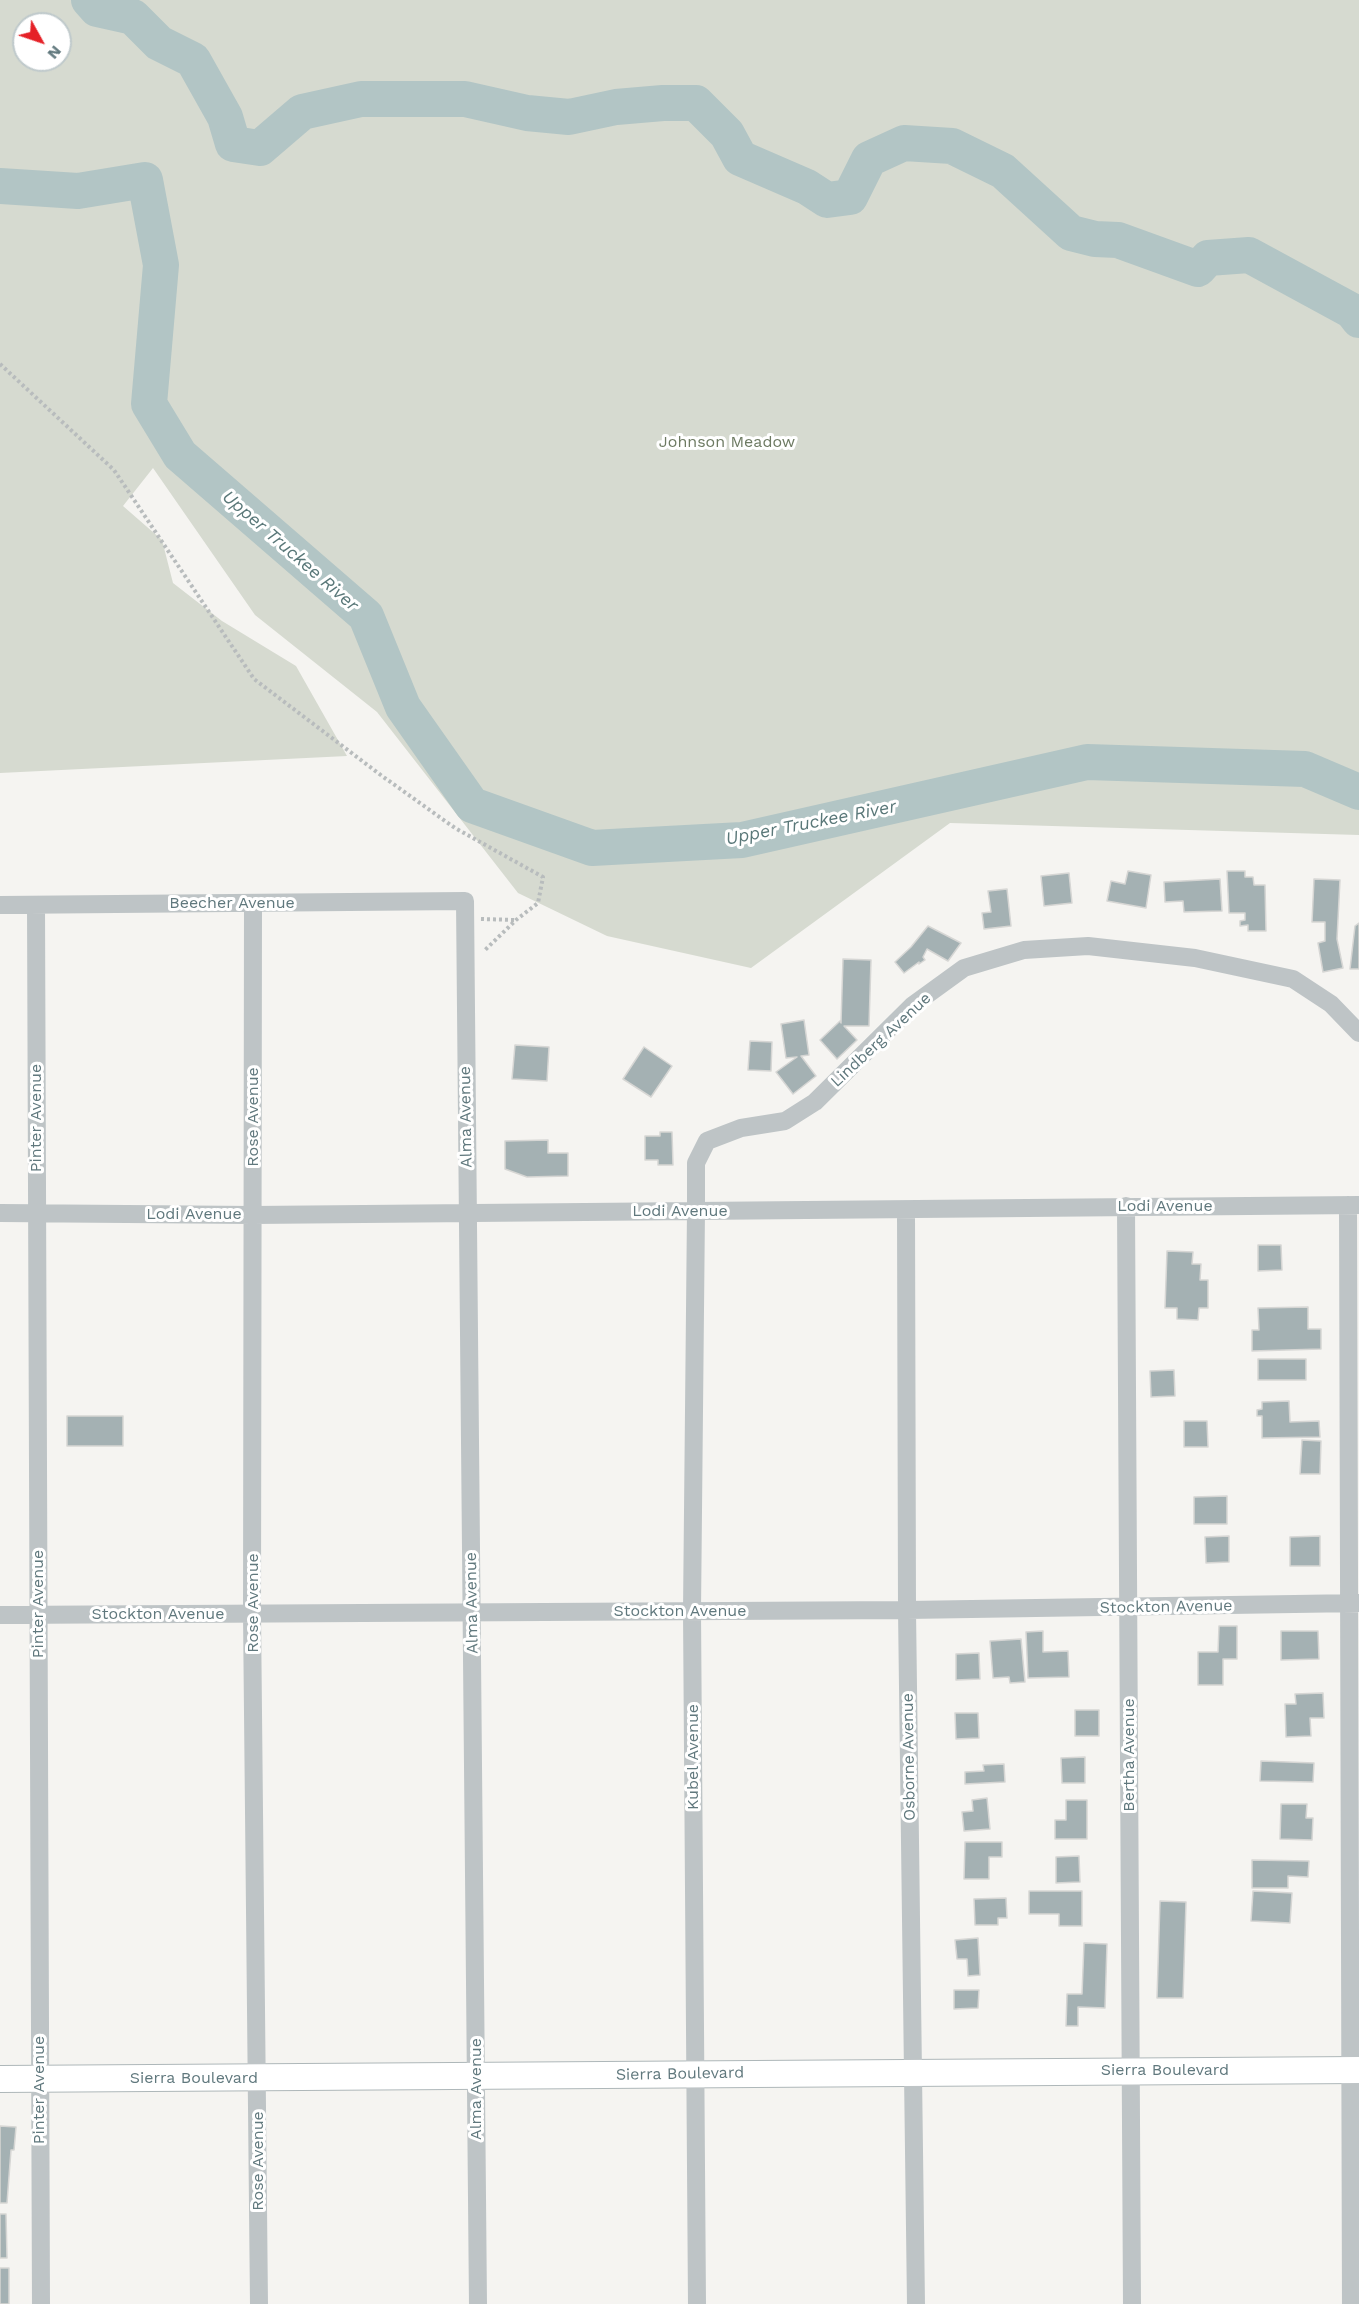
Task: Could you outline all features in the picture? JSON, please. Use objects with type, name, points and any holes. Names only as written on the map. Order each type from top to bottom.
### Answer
[{"type":"street","name":"Beecher Avenue","points":[[0,905],[253,903],[465,910]]},
{"type":"street","name":"Rose Avenue","points":[[253,903],[252,1614],[259,2304]]},
{"type":"street","name":"Pinter Avenue","points":[[36,904],[41,2304]]},
{"type":"street","name":"Alma Avenue","points":[[465,910],[478,2304]]},
{"type":"street","name":"Lindberg Avenue","points":[[696,1210],[696,1163],[707,1141],[741,1128],[785,1121],[815,1102],[913,1005],[964,968],[1024,950],[1088,946],[1195,958],[1293,979],[1331,1004],[1359,1033]]},
{"type":"street","name":"Lodi Avenue","points":[[0,1213],[253,1215],[1353,1205]]},
{"type":"street","points":[[1351,2304],[1354,2070],[1353,1205]]},
{"type":"street","name":"Bertha Avenue","points":[[1126,1206],[1132,2304]]},
{"type":"street","name":"Kubel Avenue","points":[[696,1210],[693,1611],[697,2304]]},
{"type":"street","name":"Osborne Avenue","points":[[906,1210],[907,1610],[916,2304]]},
{"type":"street","name":"Stockton Avenue","points":[[0,1615],[907,1610],[1354,1603]]},
{"type":"street","name":"Sierra Boulevard","points":[[0,2079],[1354,2070]]},
{"type":"path","points":[[0,364],[114,470],[254,679],[454,828],[543,877],[538,903],[516,920],[464,970]]},
{"type":"path","points":[[465,910],[516,920]]},
{"type":"green space","name":"Johnson Meadow","points":[[0,0],[1359,0],[1359,835],[950,823],[751,968],[607,936],[518,893],[377,712],[255,615],[153,468],[123,506],[162,540],[173,583],[222,621],[296,666],[347,756],[0,773]]},
{"type":"building","points":[[1128,871],[1151,875],[1146,908],[1107,901],[1111,881],[1125,884]]},
{"type":"building","points":[[1227,871],[1245,871],[1245,877],[1253,877],[1254,885],[1265,885],[1266,931],[1248,931],[1248,925],[1240,926],[1240,921],[1245,920],[1245,913],[1229,913]]},
{"type":"building","points":[[1069,873],[1072,903],[1044,906],[1041,876]]},
{"type":"building","points":[[1220,879],[1222,911],[1184,912],[1183,901],[1165,902],[1164,882]]},
{"type":"building","points":[[1314,879],[1340,880],[1337,939],[1343,968],[1323,972],[1318,943],[1325,941],[1325,922],[1312,922]]},
{"type":"building","points":[[1007,889],[1011,926],[984,929],[982,913],[991,912],[988,891]]},
{"type":"building","points":[[1359,923],[1359,969],[1350,969],[1355,926]]},
{"type":"building","points":[[928,926],[961,943],[948,961],[927,949],[923,957],[925,960],[904,973],[895,962]]},
{"type":"building","points":[[843,959],[871,960],[869,1026],[844,1026],[857,1040],[837,1059],[820,1040],[840,1021],[841,1023]]},
{"type":"building","points":[[804,1020],[809,1055],[801,1056],[816,1076],[793,1094],[776,1072],[797,1057],[786,1058],[781,1024]]},
{"type":"building","points":[[750,1041],[772,1042],[771,1071],[748,1070]]},
{"type":"building","points":[[515,1045],[549,1047],[547,1081],[512,1079]]},
{"type":"building","points":[[644,1047],[672,1066],[651,1097],[623,1079]]},
{"type":"building","points":[[660,1132],[672,1132],[673,1165],[658,1165],[658,1160],[645,1160],[645,1136],[660,1136]]},
{"type":"building","points":[[548,1140],[548,1153],[568,1153],[568,1176],[527,1177],[505,1169],[505,1141]]},
{"type":"building","points":[[1258,1245],[1281,1245],[1282,1270],[1258,1271]]},
{"type":"building","points":[[1167,1251],[1193,1252],[1192,1264],[1201,1264],[1200,1280],[1208,1280],[1208,1308],[1199,1308],[1198,1320],[1177,1319],[1177,1308],[1165,1308]]},
{"type":"building","points":[[1308,1307],[1308,1329],[1321,1329],[1321,1349],[1252,1351],[1252,1330],[1259,1330],[1258,1308]]},
{"type":"building","points":[[1258,1359],[1306,1359],[1306,1380],[1258,1380]]},
{"type":"building","points":[[1174,1370],[1175,1396],[1151,1397],[1150,1371]]},
{"type":"building","points":[[1289,1401],[1290,1422],[1319,1421],[1320,1437],[1262,1438],[1262,1416],[1257,1416],[1257,1410],[1262,1409],[1262,1402]]},
{"type":"building","points":[[67,1416],[123,1416],[123,1446],[67,1446]]},
{"type":"building","points":[[1184,1421],[1207,1421],[1208,1447],[1184,1447]]},
{"type":"building","points":[[1302,1440],[1321,1441],[1320,1474],[1300,1474]]},
{"type":"building","points":[[1227,1496],[1227,1524],[1194,1524],[1194,1497]]},
{"type":"building","points":[[1229,1536],[1229,1562],[1206,1563],[1205,1537]]},
{"type":"building","points":[[1320,1536],[1320,1566],[1290,1566],[1290,1537]]},
{"type":"building","points":[[1219,1626],[1237,1626],[1237,1659],[1223,1659],[1223,1685],[1198,1685],[1198,1652],[1218,1652]]},
{"type":"building","points":[[1043,1631],[1043,1652],[1068,1651],[1069,1677],[1028,1678],[1026,1632]]},
{"type":"building","points":[[1281,1631],[1318,1631],[1319,1659],[1281,1660]]},
{"type":"building","points":[[1021,1639],[1025,1682],[1010,1683],[1009,1677],[993,1678],[990,1641]]},
{"type":"building","points":[[979,1653],[980,1679],[956,1680],[956,1654]]},
{"type":"building","points":[[1323,1693],[1324,1718],[1310,1718],[1311,1736],[1286,1737],[1285,1704],[1296,1704],[1295,1694]]},
{"type":"building","points":[[1075,1710],[1099,1710],[1099,1736],[1075,1736]]},
{"type":"building","points":[[955,1713],[978,1713],[979,1738],[956,1739]]},
{"type":"building","points":[[1085,1757],[1085,1783],[1062,1783],[1061,1758]]},
{"type":"building","points":[[1261,1761],[1314,1763],[1313,1782],[1260,1781]]},
{"type":"building","points":[[1004,1764],[1005,1782],[965,1784],[965,1772],[984,1771],[983,1765]]},
{"type":"building","points":[[987,1798],[990,1829],[964,1831],[962,1812],[973,1811],[972,1800]]},
{"type":"building","points":[[1066,1800],[1087,1800],[1087,1839],[1055,1839],[1055,1820],[1066,1820]]},
{"type":"building","points":[[1281,1804],[1307,1804],[1306,1818],[1313,1818],[1312,1840],[1280,1839]]},
{"type":"building","points":[[965,1842],[1002,1842],[1002,1857],[989,1857],[989,1879],[964,1879]]},
{"type":"building","points":[[1079,1856],[1080,1882],[1056,1883],[1056,1857]]},
{"type":"building","points":[[1252,1860],[1309,1861],[1308,1877],[1288,1876],[1288,1888],[1252,1888]]},
{"type":"building","points":[[1029,1891],[1082,1891],[1082,1926],[1059,1926],[1059,1914],[1029,1914]]},
{"type":"building","points":[[1253,1891],[1292,1893],[1290,1923],[1251,1921]]},
{"type":"building","points":[[1006,1898],[1007,1918],[998,1918],[998,1925],[975,1925],[974,1899]]},
{"type":"building","points":[[1160,1901],[1186,1902],[1183,1998],[1157,1998]]},
{"type":"building","points":[[978,1938],[980,1975],[968,1976],[967,1959],[957,1959],[955,1940]]},
{"type":"building","points":[[1084,1943],[1107,1944],[1105,2008],[1078,2007],[1078,2026],[1066,2026],[1067,1994],[1082,1994]]},
{"type":"building","points":[[954,1990],[979,1990],[978,2008],[954,2009]]},
{"type":"building","points":[[0,2126],[16,2127],[14,2150],[11,2150],[7,2203],[0,2203]]},
{"type":"building","points":[[0,2214],[6,2214],[7,2258],[0,2258]]},
{"type":"building","points":[[0,2268],[9,2268],[9,2304],[0,2304]]},
{"type":"waterway","name":"Upper Truckee River","points":[[89,0],[97,9],[133,17],[159,43],[193,60],[225,117],[233,144],[260,148],[302,112],[361,99],[465,99],[527,113],[569,117],[616,107],[696,103],[727,134],[740,158],[807,187],[827,200],[850,197],[869,159],[904,143],[952,146],[1003,171],[1071,233],[1095,239],[1118,240],[1198,269],[1208,258],[1249,255],[1352,311],[1359,320]]},
{"type":"waterway","name":"Upper Truckee River","points":[[0,186],[78,191],[145,180],[161,265],[149,404],[180,455],[366,616],[403,707],[472,805],[592,848],[742,840],[1087,762],[1305,769],[1359,792]]}]
